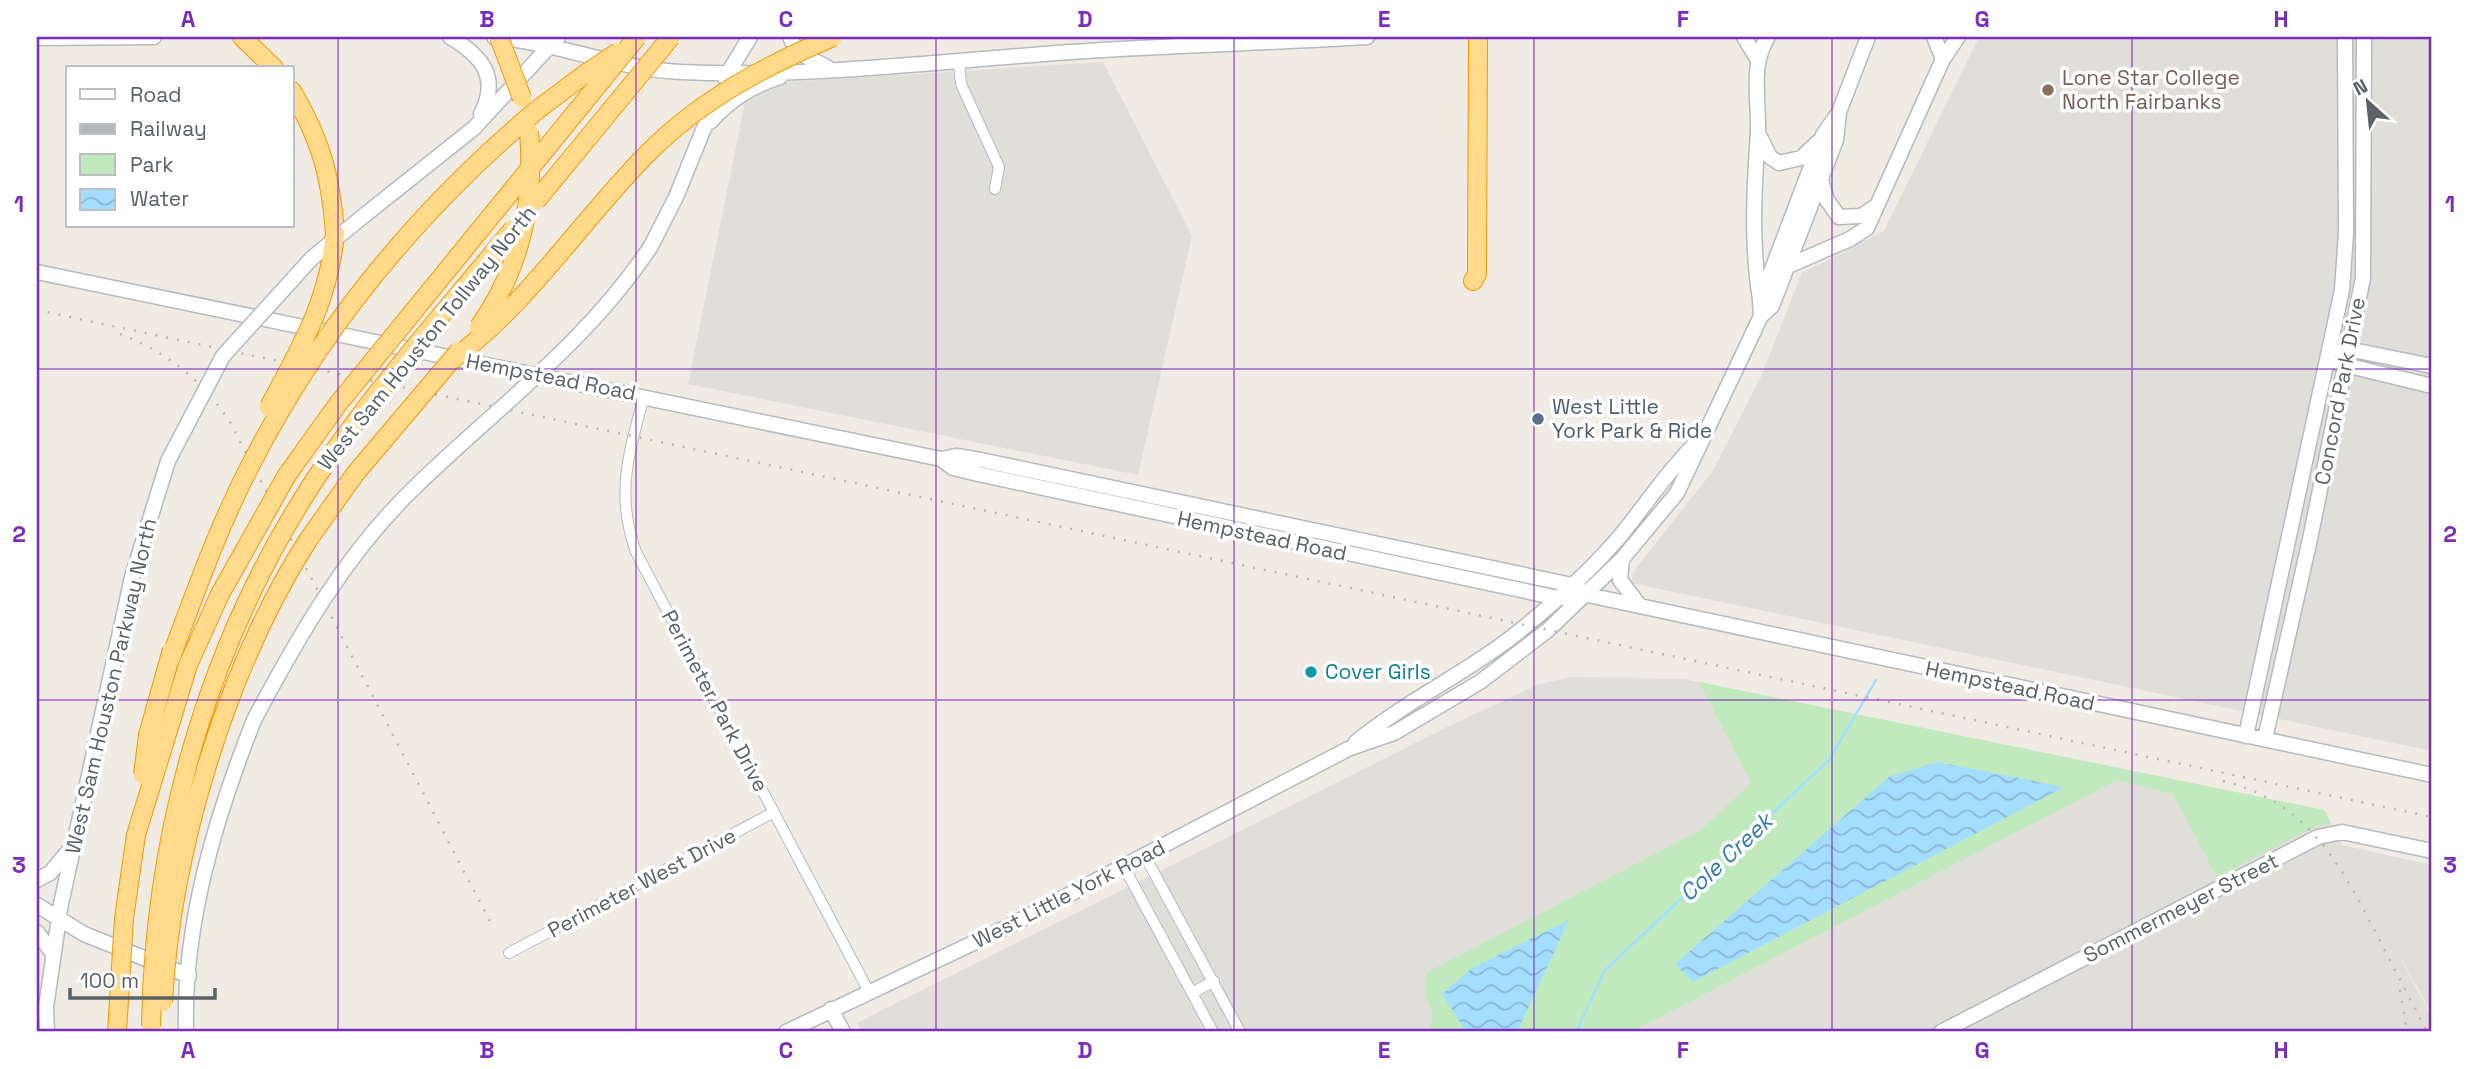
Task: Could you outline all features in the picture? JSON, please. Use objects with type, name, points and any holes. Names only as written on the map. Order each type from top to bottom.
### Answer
[{"type":"highway","points":[[242,37],[272,66]]},
{"type":"highway","points":[[151,1029],[163,1009],[173,913],[197,805],[223,721],[266,615],[290,568],[328,510],[485,318],[503,288],[516,255],[528,204],[531,168],[526,115],[517,81],[497,37]]},
{"type":"highway","points":[[170,660],[247,470],[306,366],[355,297],[404,237],[491,149],[557,94],[639,37]]},
{"type":"highway","name":"West Sam Houston Tollway North","points":[[117,1032],[124,918],[136,835],[188,665],[220,594],[287,475],[338,404],[639,37]]},
{"type":"highway","name":"West Sam Houston Tollway North","points":[[151,1029],[156,921],[167,850],[182,782],[213,681],[264,567],[312,484],[353,426],[671,37]]},
{"type":"highway","points":[[452,360],[475,343],[650,152],[695,112],[737,82],[833,37]]},
{"type":"highway","points":[[1471,37],[1474,136],[1477,274],[1473,281],[1470,274],[1474,136],[1478,37]]},
{"type":"highway","points":[[136,835],[148,735],[186,599],[207,538],[234,475],[317,318],[333,260],[332,195],[324,157],[312,126],[294,94]]},
{"type":"main road","points":[[37,37],[153,37]]},
{"type":"main road","points":[[450,37],[474,51],[485,68],[489,94],[474,128]]},
{"type":"main road","points":[[497,37],[555,41],[645,68],[727,73],[834,70],[958,63],[1068,52],[1367,37]]},
{"type":"main road","points":[[186,1032],[189,976],[209,848],[254,720],[305,625],[373,531],[412,490],[578,338],[607,306],[651,246],[676,197],[727,73],[750,37]]},
{"type":"main road","points":[[790,37],[797,52],[807,60],[834,70]]},
{"type":"main road","points":[[1744,37],[1758,60]]},
{"type":"main road","points":[[1760,301],[1754,265],[1754,157],[1758,133],[1758,60],[1768,37]]},
{"type":"main road","name":"West Little York Road","points":[[1761,316],[1760,301],[1823,135],[1839,111],[1868,37]]},
{"type":"main road","points":[[1934,37],[1943,59]]},
{"type":"main road","points":[[1788,266],[1867,228],[1943,59],[1958,37]]},
{"type":"main road","name":"Concord Park Drive","points":[[2246,736],[2342,290],[2345,260],[2345,37]]},
{"type":"main road","name":"Concord Park Drive","points":[[2265,739],[2310,539],[2363,278],[2364,37]]},
{"type":"main road","name":"West Sam Houston Parkway North","points":[[47,1032],[46,1007],[53,954],[72,846],[132,577],[168,461],[223,356],[312,258],[474,128],[555,41]]},
{"type":"main road","points":[[700,134],[723,107],[745,91],[797,72]]},
{"type":"main road","name":"West Little York Road","points":[[786,1032],[868,990],[988,936],[1348,749],[1394,733],[1479,682],[1548,630],[1588,595],[1622,559],[1677,493],[1761,316],[1772,306],[1836,140],[1839,111]]},
{"type":"main road","points":[[1758,133],[1770,157],[1785,163],[1808,153],[1823,135]]},
{"type":"main road","points":[[2344,149],[2364,149]]},
{"type":"main road","points":[[1821,180],[1827,200],[1839,217],[1861,216],[1877,205]]},
{"type":"main road","name":"Hempstead Road","points":[[37,272],[941,459],[956,456],[981,460],[1572,585],[1588,595]]},
{"type":"main road","points":[[2327,357],[2348,349],[2432,366]]},
{"type":"main road","points":[[2327,357],[2344,366],[2432,386]]},
{"type":"main road","name":"West Little York Road","points":[[1348,749],[1383,720],[1480,660],[1558,598],[1620,536],[1662,478],[1701,438]]},
{"type":"main road","name":"Hempstead Road","points":[[941,459],[953,468],[978,474],[1558,598],[1588,595],[2432,775]]},
{"type":"main road","points":[[2289,535],[2310,539]]},
{"type":"main road","points":[[1622,559],[1620,580],[1640,606]]},
{"type":"main road","name":"Sommermeyer Street","points":[[1941,1032],[2318,837],[2342,832],[2432,851]]},
{"type":"main road","points":[[37,880],[50,873],[72,846]]},
{"type":"main road","points":[[37,905],[84,934],[189,976]]},
{"type":"main road","points":[[37,932],[53,954]]},
{"type":"main road","points":[[831,1009],[843,1032]]},
{"type":"street","points":[[958,63],[961,84],[999,167],[995,189]]},
{"type":"street","name":"Perimeter Park Drive","points":[[644,396],[626,465],[623,490],[632,541],[868,990]]},
{"type":"street","name":"Perimeter West Drive","points":[[509,953],[774,813]]},
{"type":"street","points":[[1145,856],[1240,1032]]},
{"type":"street","points":[[1124,867],[1213,1032]]},
{"type":"street","points":[[1192,993],[1214,981]]},
{"type":"shaded area","points":[[1979,37],[2432,37],[2432,751],[1631,583],[1633,572],[1712,472],[1760,379],[1802,273],[1884,231]]},
{"type":"shaded area","points":[[1103,62],[1192,236],[1138,475],[688,384],[746,97],[772,83]]},
{"type":"shaded area","points":[[1571,677],[1684,679],[2324,810],[2342,845],[2432,865],[2432,1014],[2392,941],[2432,1018],[2432,1032],[861,1032],[857,1023],[1453,724],[1540,684]]},
{"type":"green space","points":[[1699,682],[2324,810],[2331,823],[2317,826],[2217,877],[2173,794],[2117,780],[1631,1032],[1427,1032],[1433,1015],[1425,992],[1426,973],[1701,830],[1751,783]]},
{"type":"water","points":[[1938,762],[2064,787],[1693,982],[1675,964],[1890,776]]},
{"type":"water","points":[[1569,920],[1517,1032],[1466,1032],[1442,994],[1472,968]]},
{"type":"waterway","name":"Cole Creek","points":[[1576,1032],[1605,970],[1829,760],[1876,680]]},
{"type":"railway","points":[[37,310],[2432,817]]},
{"type":"railway","points":[[120,334],[153,349],[182,369],[208,393],[230,422],[494,929]]},
{"type":"railway","points":[[2223,781],[2253,791],[2279,805],[2301,822],[2320,842],[2352,889],[2427,1032]]},
{"type":"railway","points":[[2400,990],[2407,1032]]},
{"type":"place","name":"Lone Star College North Fairbanks","points":[[2048,90]]},
{"type":"place","name":"West Little York Park & Ride","points":[[1538,419]]},
{"type":"place","name":"Cover Girls","points":[[1311,672]]}]
